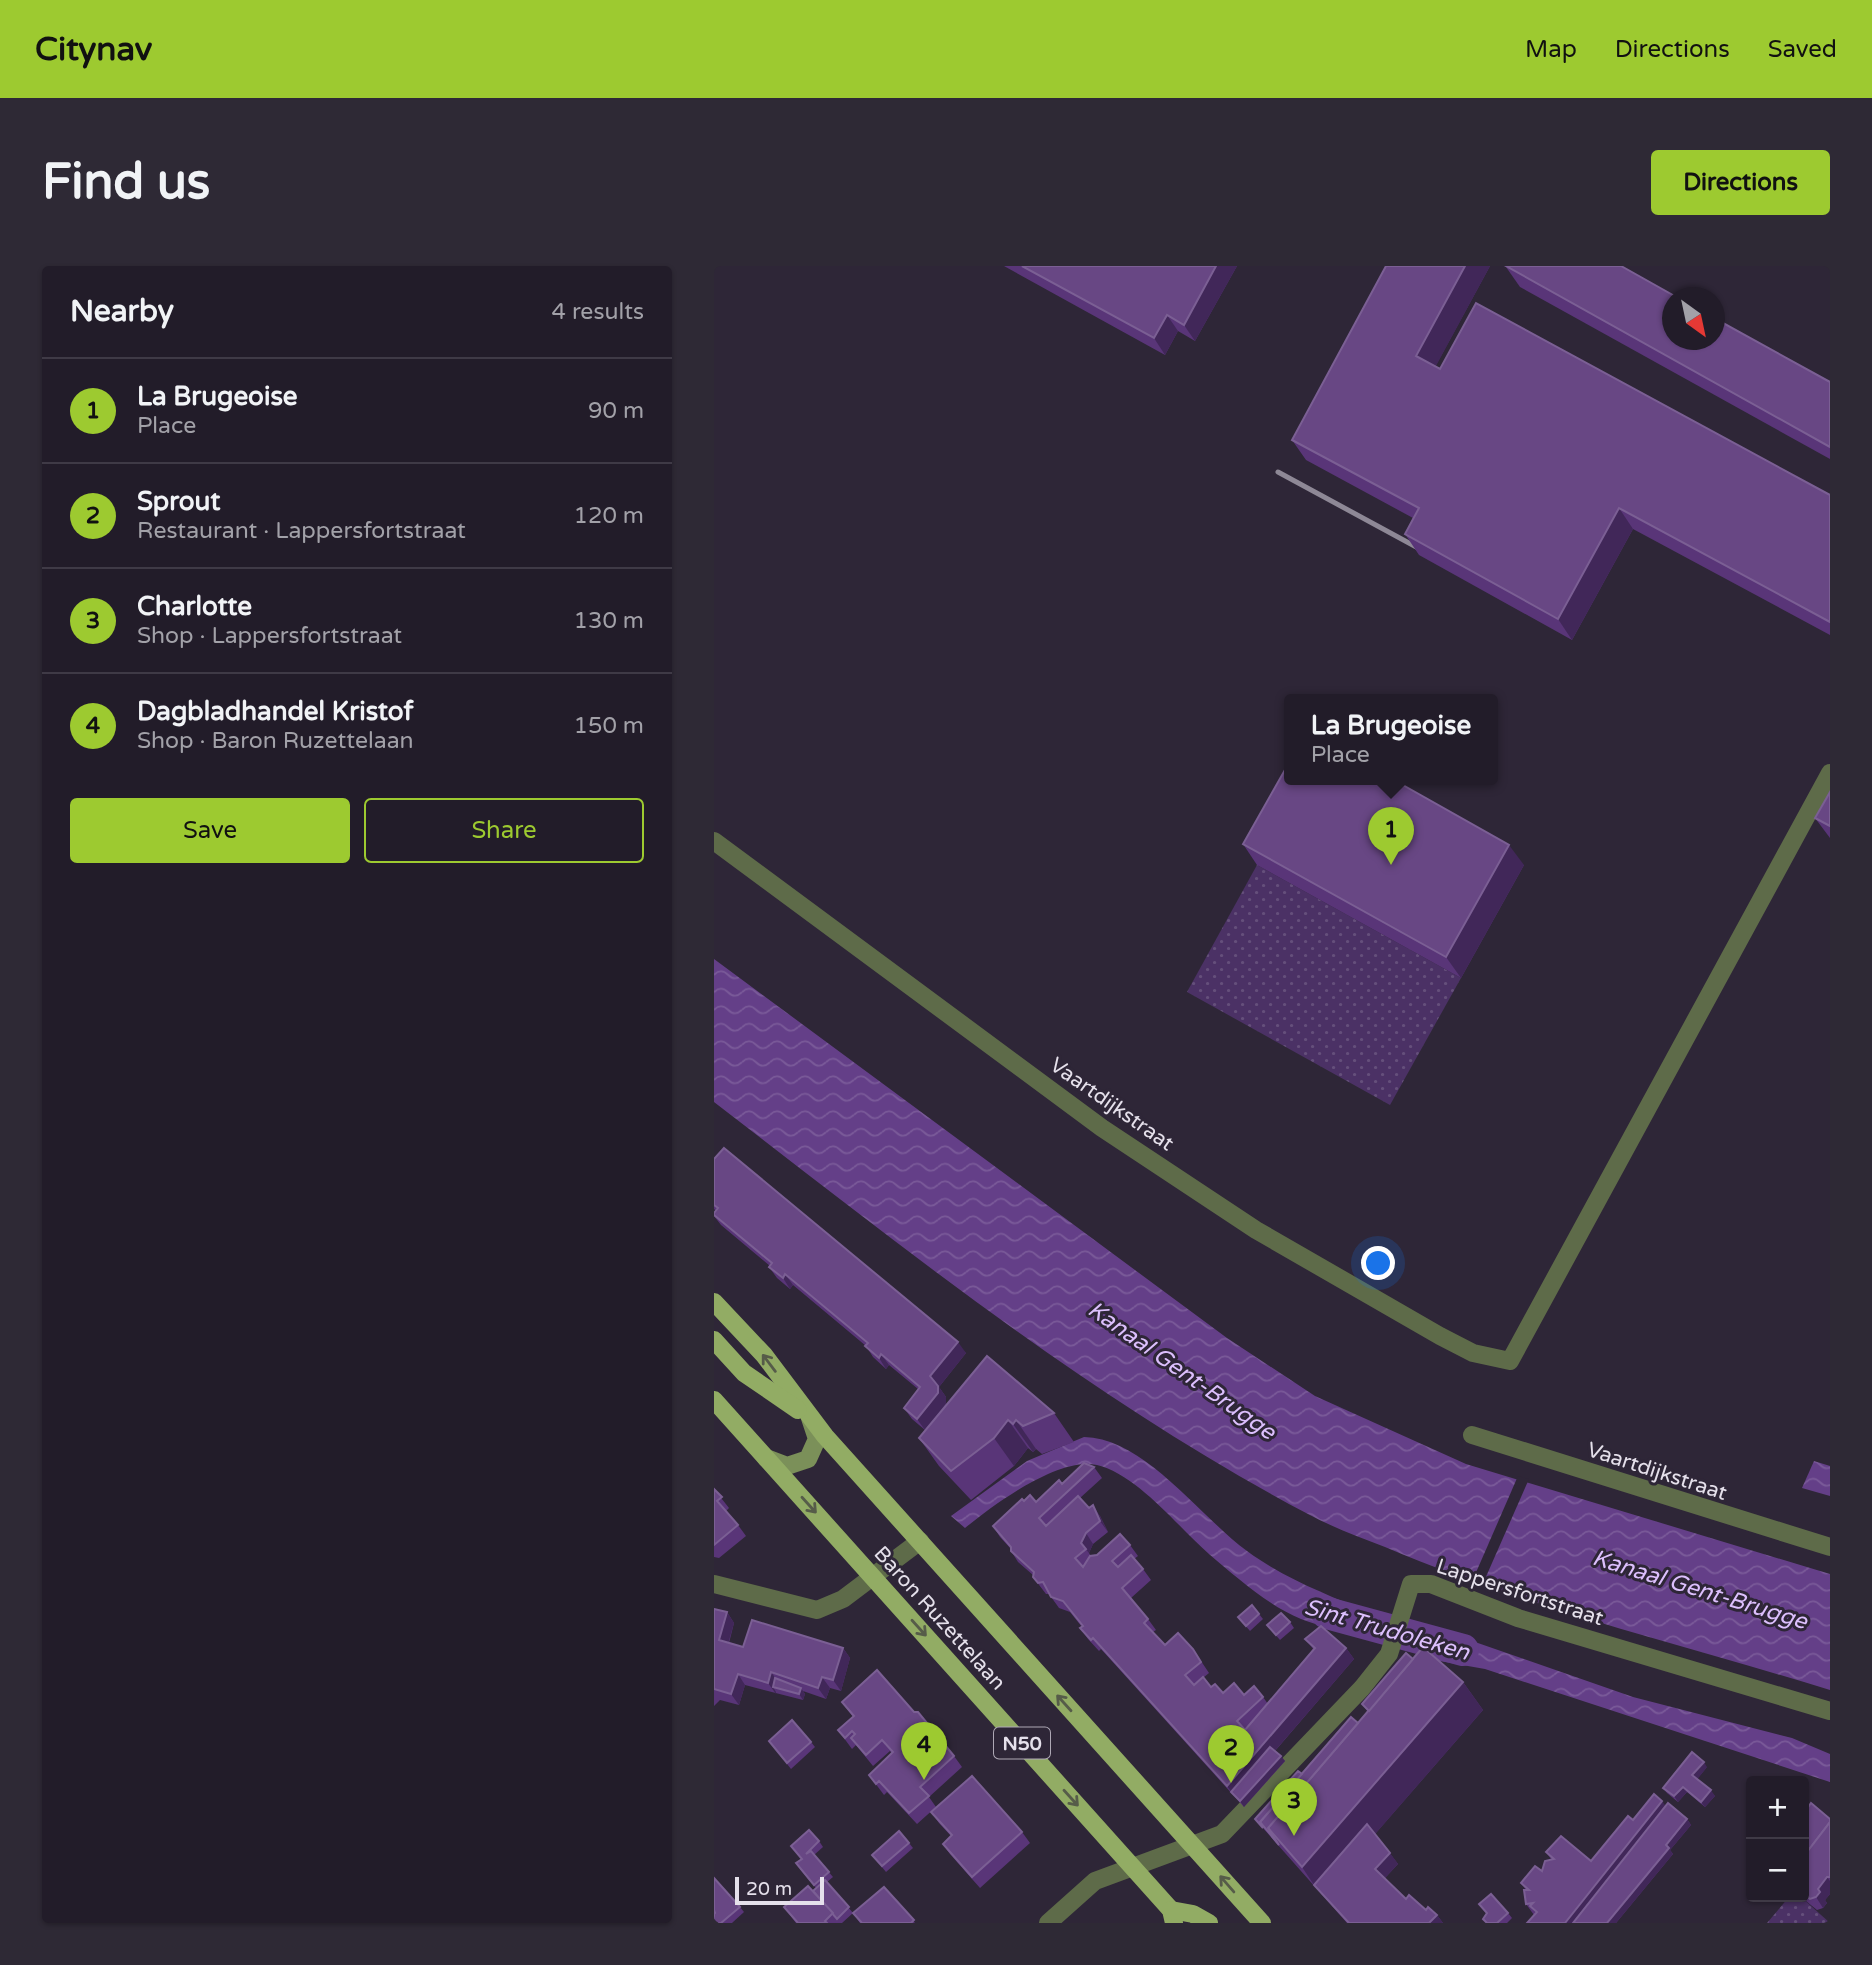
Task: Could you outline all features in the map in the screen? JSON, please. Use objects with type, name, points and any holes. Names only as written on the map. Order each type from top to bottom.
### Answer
[{"type":"main road","name":"Baron Ruzettelaan","points":[[714,1301],[764,1355],[810,1418],[1262,1923]]},
{"type":"main road","name":"Baron Ruzettelaan","points":[[714,1340],[744,1373],[810,1418]]},
{"type":"main road","name":"Baron Ruzettelaan","points":[[714,1399],[1133,1867],[1172,1916],[1193,1914],[1209,1923]]},
{"type":"main road","points":[[766,1458],[787,1466],[808,1459],[817,1439],[810,1418]]},
{"type":"street","name":"Vaartdijkstraat","points":[[714,841],[1102,1128],[1256,1230],[1440,1336],[1473,1353],[1510,1361],[1830,773]]},
{"type":"street","name":"Vaartdijkstraat","points":[[1472,1435],[1830,1548]]},
{"type":"street","points":[[714,1584],[817,1610],[843,1599],[920,1541]]},
{"type":"street","name":"Lappersfortstraat","points":[[1192,1845],[1222,1834],[1362,1688],[1389,1654],[1411,1584],[1430,1584],[1518,1618],[1830,1711]]},
{"type":"street","points":[[1048,1923],[1095,1881],[1192,1845]]},
{"type":"shaded area","points":[[1257,865],[1461,978],[1390,1105],[1187,992]]},
{"type":"shaded area","points":[[1785,1902],[1807,1902],[1830,1923],[1767,1923]]},
{"type":"water","name":"Kanaal Gent-Brugge","points":[[714,959],[1227,1338],[1315,1396],[1466,1464],[1830,1574],[1830,1690],[1549,1607],[1439,1569],[1317,1519],[1152,1423],[1002,1321],[714,1102]]},
{"type":"water","points":[[1084,1437],[1107,1441],[1150,1465],[1229,1537],[1261,1561],[1307,1586],[1371,1613],[1363,1638],[1309,1622],[1277,1607],[1209,1554],[1142,1490],[1127,1479],[1097,1465],[1082,1464],[1064,1468],[1027,1484],[965,1528],[951,1516],[1027,1461]]},
{"type":"water","points":[[1814,1461],[1830,1466],[1830,1496],[1802,1488]]},
{"type":"water","points":[[1429,1626],[1633,1697],[1792,1738],[1830,1754],[1830,1782],[1485,1669],[1417,1657]]},
{"type":"pier","points":[[1518,1476],[1529,1479],[1481,1588],[1471,1584]]},
{"type":"building","points":[[1022,266],[1216,266],[1184,325],[1167,315],[1154,338]]},
{"type":"building","points":[[1386,266],[1465,266],[1416,356],[1440,369],[1476,303],[1830,495],[1830,622],[1619,508],[1558,619],[1405,534],[1419,508],[1292,440]]},
{"type":"building","points":[[1506,266],[1621,266],[1662,289],[1662,350],[1725,350],[1725,324],[1830,382],[1830,447]]},
{"type":"building","points":[[1284,772],[1284,785],[1403,785],[1509,845],[1446,957],[1243,844]]},
{"type":"building","points":[[1830,792],[1830,826],[1815,818]]},
{"type":"building","points":[[724,1148],[958,1342],[930,1376],[938,1386],[938,1393],[917,1419],[904,1408],[920,1387],[881,1354],[879,1358],[865,1346],[868,1343],[785,1274],[783,1278],[769,1267],[772,1263],[714,1215],[718,1208],[714,1205],[714,1159]]},
{"type":"building","points":[[987,1356],[1054,1413],[1023,1426],[1016,1420],[1013,1424],[1008,1420],[994,1438],[951,1471],[919,1438]]},
{"type":"building","points":[[1084,1463],[1094,1467],[1039,1518],[1046,1526],[1078,1496],[1089,1508],[1093,1505],[1100,1521],[1086,1533],[1081,1543],[1086,1549],[1075,1558],[1083,1567],[1090,1556],[1097,1555],[1120,1534],[1130,1545],[1112,1561],[1118,1567],[1131,1555],[1143,1569],[1122,1588],[1148,1619],[1144,1623],[1165,1645],[1178,1633],[1193,1649],[1201,1662],[1185,1675],[1194,1685],[1203,1677],[1211,1687],[1215,1684],[1223,1693],[1234,1683],[1244,1695],[1254,1686],[1263,1697],[1237,1721],[1245,1730],[1315,1648],[1305,1639],[1321,1626],[1346,1648],[1227,1786],[1093,1638],[1091,1640],[1080,1628],[1083,1626],[1063,1601],[1051,1597],[1043,1582],[1038,1583],[1033,1577],[1034,1572],[1011,1551],[1011,1547],[993,1526],[1022,1499],[1024,1501],[1030,1495],[1036,1502],[1059,1480],[1062,1484]]},
{"type":"building","points":[[714,1489],[722,1497],[717,1501],[738,1525],[714,1545]]},
{"type":"building","points":[[1252,1605],[1259,1614],[1246,1626],[1238,1617]]},
{"type":"building","points":[[714,1609],[727,1612],[719,1640],[743,1647],[752,1620],[843,1648],[833,1680],[822,1677],[818,1688],[771,1672],[768,1683],[738,1674],[731,1694],[714,1689]]},
{"type":"building","points":[[1281,1613],[1290,1622],[1276,1635],[1267,1625]]},
{"type":"building","points":[[1423,1647],[1463,1682],[1302,1867],[1268,1828]]},
{"type":"building","points":[[1406,1653],[1413,1659],[1369,1711],[1362,1704]]},
{"type":"building","points":[[877,1670],[914,1712],[918,1712],[954,1756],[920,1787],[929,1796],[909,1813],[879,1781],[876,1784],[869,1775],[893,1752],[882,1740],[866,1755],[851,1738],[855,1734],[852,1731],[845,1738],[838,1730],[854,1716],[842,1702]]},
{"type":"building","points":[[775,1678],[801,1688],[799,1694],[773,1687]]},
{"type":"building","points":[[1351,1717],[1358,1723],[1268,1828],[1279,1845],[1260,1822]]},
{"type":"building","points":[[792,1720],[811,1742],[787,1763],[769,1741]]},
{"type":"building","points":[[1270,1747],[1281,1756],[1240,1801],[1231,1792]]},
{"type":"building","points":[[1692,1752],[1704,1762],[1692,1775],[1711,1790],[1701,1802],[1683,1787],[1674,1796],[1663,1788]]},
{"type":"building","points":[[1298,1771],[1302,1774],[1260,1822],[1263,1828],[1255,1819]]},
{"type":"building","points":[[972,1776],[1022,1832],[972,1877],[943,1844],[952,1835],[931,1812]]},
{"type":"building","points":[[1654,1794],[1662,1801],[1565,1923],[1527,1923],[1537,1912],[1530,1906],[1533,1903],[1526,1904],[1524,1890],[1529,1890],[1521,1883],[1535,1866],[1542,1871],[1545,1861],[1554,1859],[1546,1852],[1561,1836],[1591,1861],[1628,1816],[1633,1820]]},
{"type":"building","points":[[1668,1803],[1687,1819],[1666,1845],[1669,1848],[1607,1923],[1573,1923]]},
{"type":"building","points":[[1811,1803],[1830,1819],[1830,1822],[1809,1849],[1809,1839]]},
{"type":"building","points":[[1830,1822],[1830,1877],[1827,1877],[1818,1889],[1820,1892],[1816,1897],[1810,1899],[1809,1898],[1809,1849]]},
{"type":"building","points":[[1367,1824],[1390,1853],[1375,1869],[1406,1899],[1409,1895],[1426,1910],[1428,1907],[1437,1915],[1429,1923],[1349,1923],[1314,1885]]},
{"type":"building","points":[[809,1830],[819,1841],[806,1854],[811,1851],[829,1872],[814,1885],[796,1863],[802,1859],[791,1846]]},
{"type":"building","points":[[899,1831],[909,1843],[882,1866],[872,1855]]},
{"type":"building","points":[[714,1878],[740,1907],[721,1923],[714,1923]]},
{"type":"building","points":[[825,1880],[849,1907],[837,1919],[813,1891]]},
{"type":"building","points":[[808,1886],[833,1913],[825,1921],[827,1923],[798,1923],[784,1907]]},
{"type":"building","points":[[884,1887],[914,1920],[911,1923],[862,1923],[853,1913]]},
{"type":"building","points":[[1491,1894],[1508,1913],[1497,1923],[1487,1923],[1483,1919],[1487,1913],[1479,1904]]},
{"type":"waterway","name":"Sint Trudoleken","points":[[1327,1613],[1463,1650]]},
{"type":"railway","points":[[1278,472],[1420,549]]},
{"type":"place","name":"La Brugeoise","points":[[1391,865]]},
{"type":"place","name":"Dagbladhandel Kristof","points":[[924,1780]]},
{"type":"place","name":"Sprout","points":[[1231,1783]]},
{"type":"place","name":"Charlotte","points":[[1294,1836]]}]
